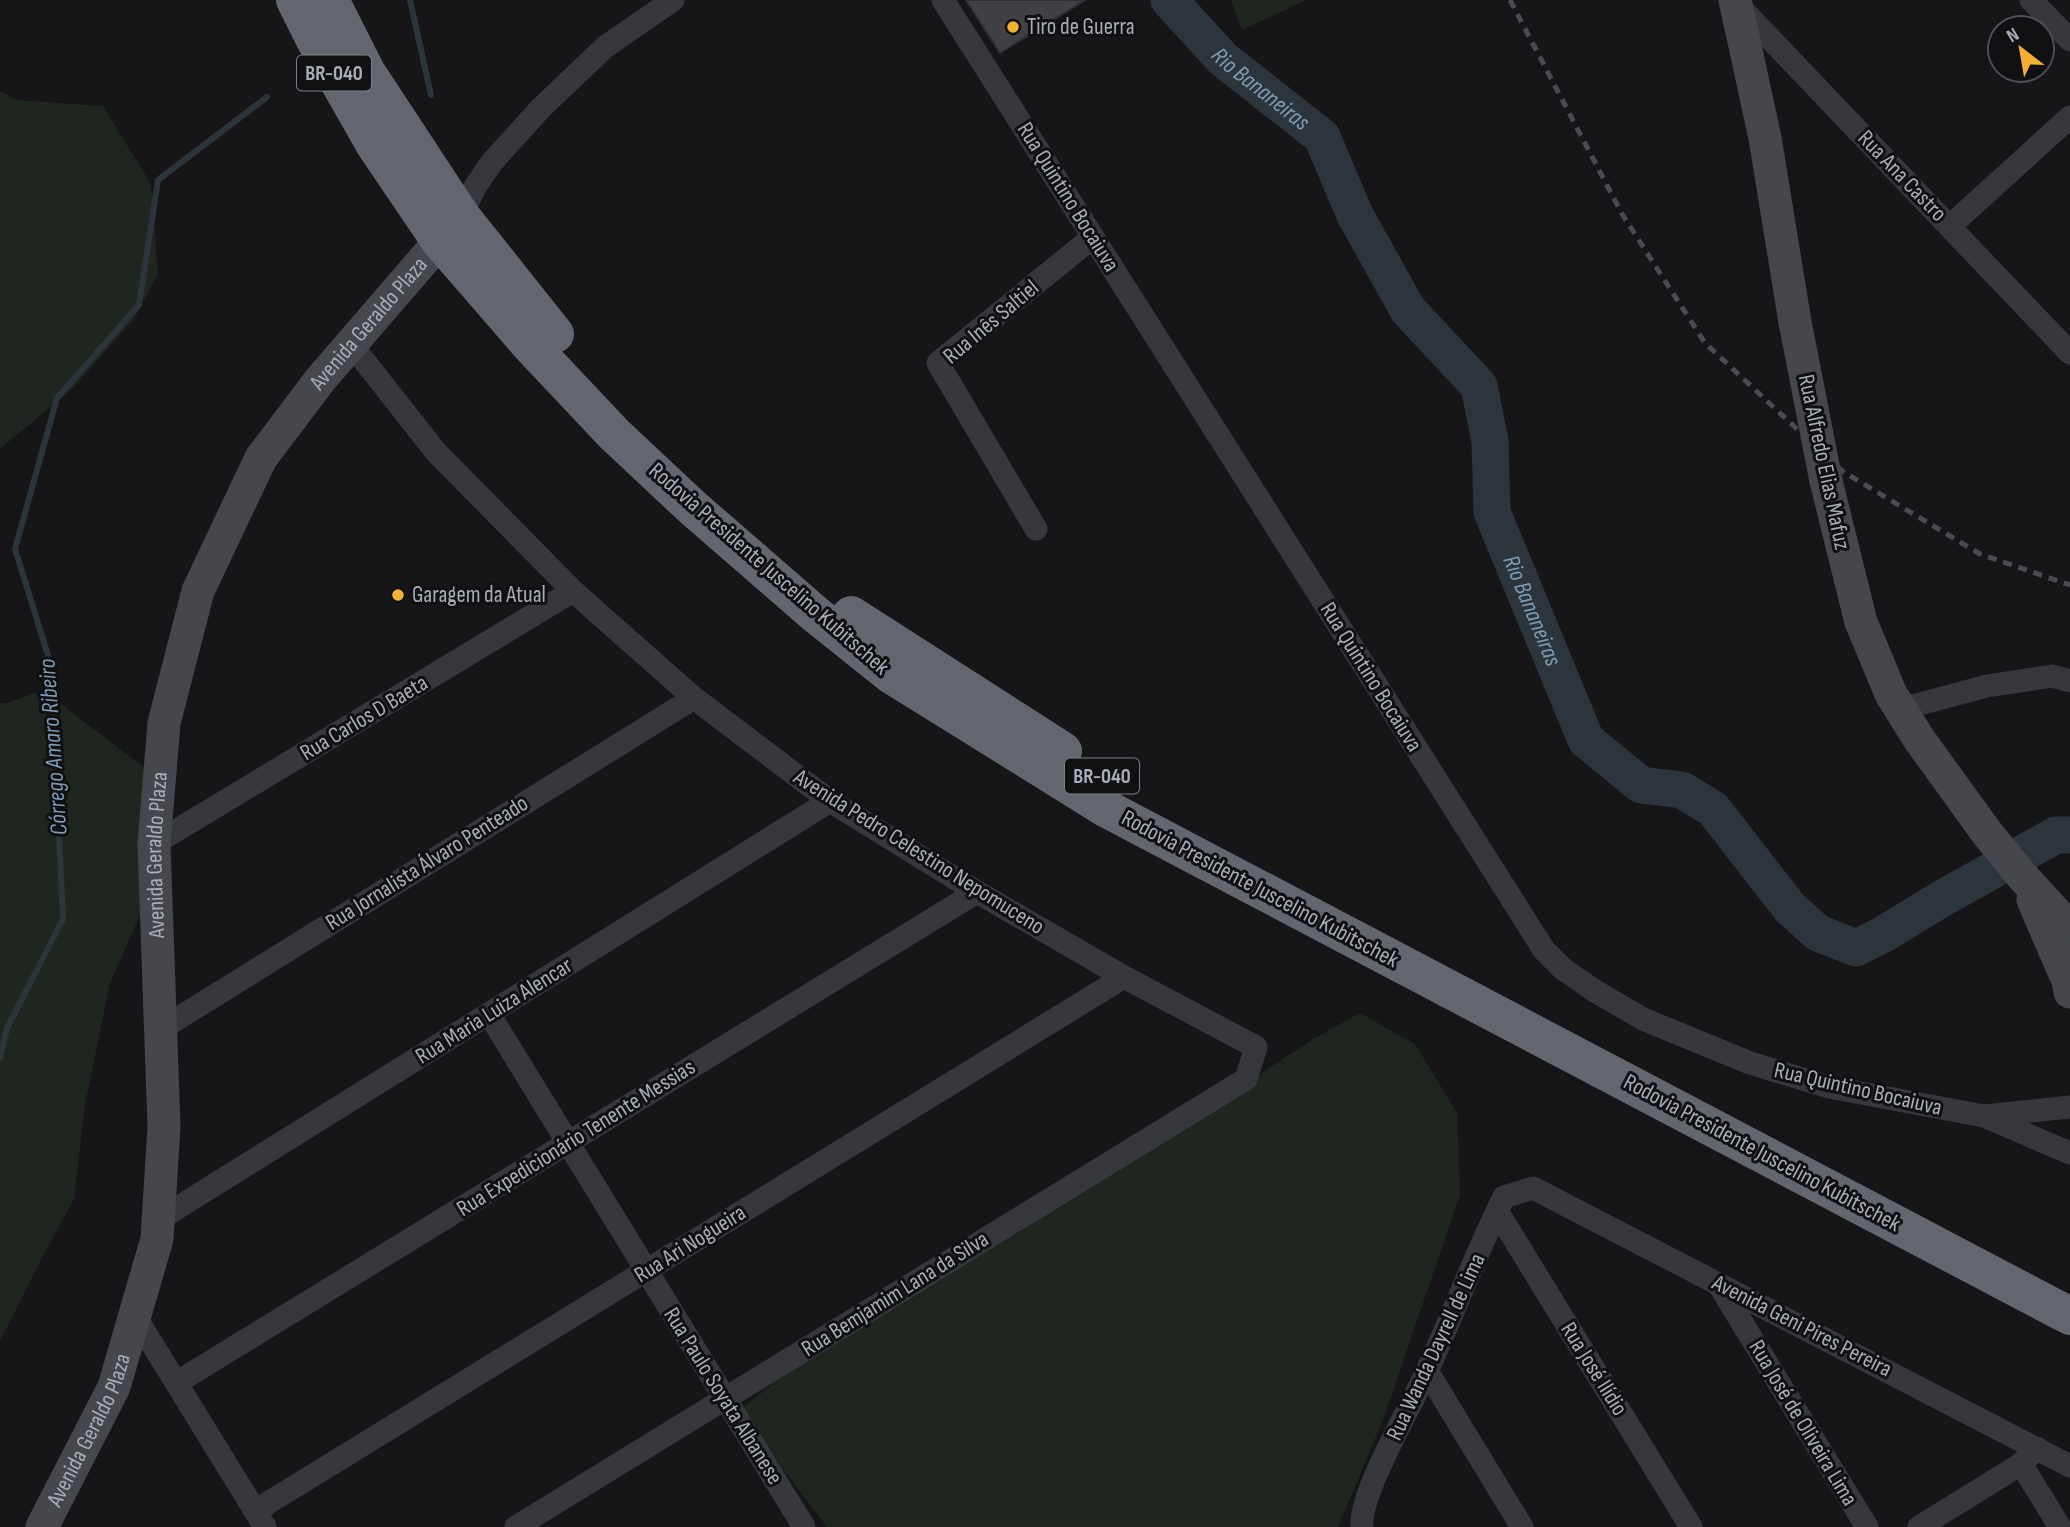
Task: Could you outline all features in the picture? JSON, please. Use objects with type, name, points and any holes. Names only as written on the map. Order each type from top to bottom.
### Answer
[{"type":"highway","name":"Rodovia Presidente Juscelino Kubitschek","points":[[295,0],[375,145],[450,229],[524,297],[625,416],[726,516],[795,574],[865,625],[1090,769],[1271,872],[2070,1291]]},
{"type":"highway","name":"Rodovia Presidente Juscelino Kubitschek","points":[[330,0],[450,229],[531,346],[614,434],[692,508],[890,674],[1107,809],[2070,1316]]},
{"type":"street","points":[[450,229],[492,162],[541,108],[605,47],[673,0]]},
{"type":"street","name":"Rua Quintino Bocaiuva","points":[[943,0],[1544,950],[1558,966],[1643,1019],[1750,1063],[1829,1087],[1983,1116],[2070,1153]]},
{"type":"street","points":[[2031,0],[2070,40]]},
{"type":"street","name":"Rua Ana Castro","points":[[1734,1],[2070,353]]},
{"type":"street","name":"Rua Alfredo Elias Mafuz","points":[[1734,1],[1765,138],[1795,323],[1826,481],[1861,622],[1891,694],[1919,739],[1987,833],[2070,928]]},
{"type":"street","points":[[1950,226],[2070,117]]},
{"type":"street","name":"Avenida Geraldo Plaza","points":[[42,1527],[114,1387],[157,1239],[164,1127],[154,844],[164,723],[198,591],[261,458],[320,380],[450,229]]},
{"type":"street","name":"Rua Inês Saltiel","points":[[1036,529],[938,363],[1093,237]]},
{"type":"street","name":"Avenida Pedro Celestino Nepomuceno","points":[[351,344],[436,452],[573,591],[694,698],[830,801],[977,892],[1124,977],[1256,1047]]},
{"type":"street","name":"Rua Carlos D Baeta","points":[[154,844],[573,591]]},
{"type":"street","points":[[1901,709],[1987,686],[2052,676],[2070,681]]},
{"type":"street","name":"Rua Jornalista Álvaro Penteado","points":[[161,1029],[694,698]]},
{"type":"street","name":"Rua Maria Luiza Alencar","points":[[158,1220],[830,801]]},
{"type":"street","name":"Rua Alfredo Elias Mafuz","points":[[2024,878],[2068,981],[2070,992]]},
{"type":"street","name":"Rua Expedicionário Tenente Messias","points":[[176,1383],[977,892]]},
{"type":"street","name":"Rua Ari Nogueira","points":[[260,1519],[647,1271],[1124,977]]},
{"type":"street","name":"Rua Paulo Soyata Albanese","points":[[489,1014],[802,1526]]},
{"type":"street","name":"Rua Bemjamim Lana da Silva","points":[[516,1527],[1245,1079],[1256,1047]]},
{"type":"street","name":"Rua Quintino Bocaiuva","points":[[1983,1116],[2070,1107]]},
{"type":"street","name":"Rua Wanda Dayrell de Lima","points":[[1363,1527],[1362,1519],[1371,1487],[1427,1371],[1504,1197],[1533,1188]]},
{"type":"street","name":"Avenida Geni Pires Pereira","points":[[1533,1188],[1717,1283],[2029,1456],[2070,1466]]},
{"type":"street","name":"Rua José Ilídio","points":[[1497,1211],[1691,1527]]},
{"type":"street","name":"Rua José de Oliveira Lima","points":[[1717,1283],[1867,1527]]},
{"type":"street","points":[[135,1316],[260,1519]]},
{"type":"street","points":[[1427,1371],[1522,1527]]},
{"type":"street","points":[[1919,1527],[2029,1456],[2060,1527]]},
{"type":"shaded area","points":[[1231,0],[1306,0],[1242,30]]},
{"type":"shaded area","points":[[0,91],[16,100],[103,106],[151,184],[158,274],[134,319],[73,388],[0,449]]},
{"type":"shaded area","points":[[43,690],[147,770],[141,913],[110,983],[85,1105],[74,1199],[0,1341],[0,703]]},
{"type":"shaded area","points":[[1360,1013],[1415,1044],[1457,1113],[1460,1195],[1383,1420],[1338,1527],[827,1527],[741,1409],[800,1362],[1020,1232],[1315,1038]]},
{"type":"building","name":"Tiro de Guerra","points":[[966,0],[1085,0],[1000,53]]},
{"type":"waterway","points":[[410,0],[431,95]]},
{"type":"waterway","name":"Rio Bananeiras","points":[[1169,0],[1223,59],[1322,137],[1355,215],[1408,310],[1479,386],[1490,441],[1492,512],[1586,740],[1641,785],[1682,790],[1713,809],[1790,908],[1818,933],[1856,948],[2056,835],[2070,835]]},
{"type":"waterway","name":"Córrego Amaro Ribeiro","points":[[0,1058],[7,1028],[63,919],[51,665],[15,549],[57,398],[139,305],[158,180],[267,97]]},
{"type":"railway","points":[[1510,0],[1622,214],[1705,343],[1842,471],[1980,554],[2070,585]]},
{"type":"place","name":"Tiro de Guerra","points":[[1013,27]]},
{"type":"place","name":"Garagem da Atual","points":[[398,595]]}]
